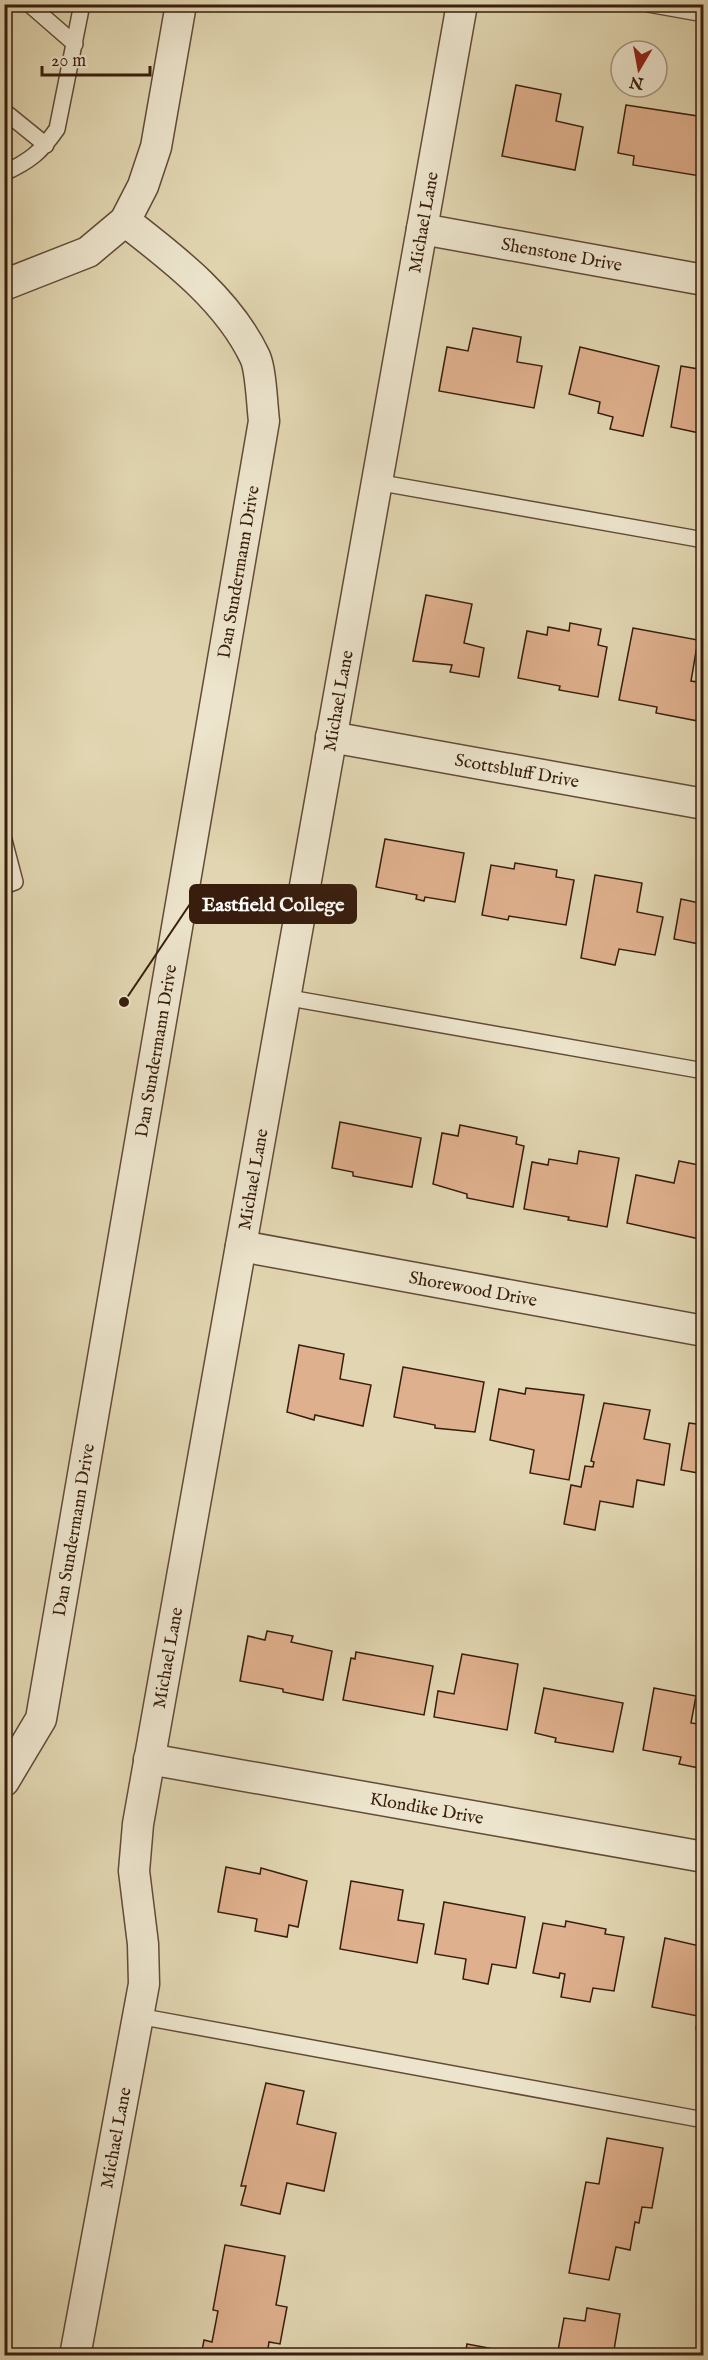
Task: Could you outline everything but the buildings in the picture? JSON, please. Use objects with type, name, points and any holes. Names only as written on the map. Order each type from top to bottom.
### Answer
[{"type":"street","points":[[4,285],[88,252],[124,221],[142,186],[156,147],[182,4]]},
{"type":"street","name":"Michael Lane","points":[[75,2355],[144,1984],[143,1944],[134,1871],[138,1824],[462,4]]},
{"type":"street","name":"Dan Sundermann Drive","points":[[4,1781],[41,1719],[264,421],[256,359],[224,307],[158,247],[124,221]]},
{"type":"street","name":"Shenstone Drive","points":[[422,230],[704,280]]},
{"type":"street","name":"Scottsbluff Drive","points":[[331,737],[704,804]]},
{"type":"street","name":"Shorewood Drive","points":[[241,1246],[704,1331]]},
{"type":"street","name":"Klondike Drive","points":[[149,1759],[704,1857]]},
{"type":"lane","points":[[28,4],[75,44]]},
{"type":"lane","points":[[4,173],[30,161],[46,145],[57,129],[82,4]]},
{"type":"lane","points":[[648,4],[704,14]]},
{"type":"lane","points":[[4,111],[46,145]]},
{"type":"lane","points":[[376,482],[704,540]]},
{"type":"lane","points":[[4,840],[15,882],[4,886]]},
{"type":"lane","points":[[284,997],[704,1071]]},
{"type":"lane","points":[[138,2016],[704,2120]]},
{"type":"place","name":"Eastfield College","points":[[124,1002]]}]
